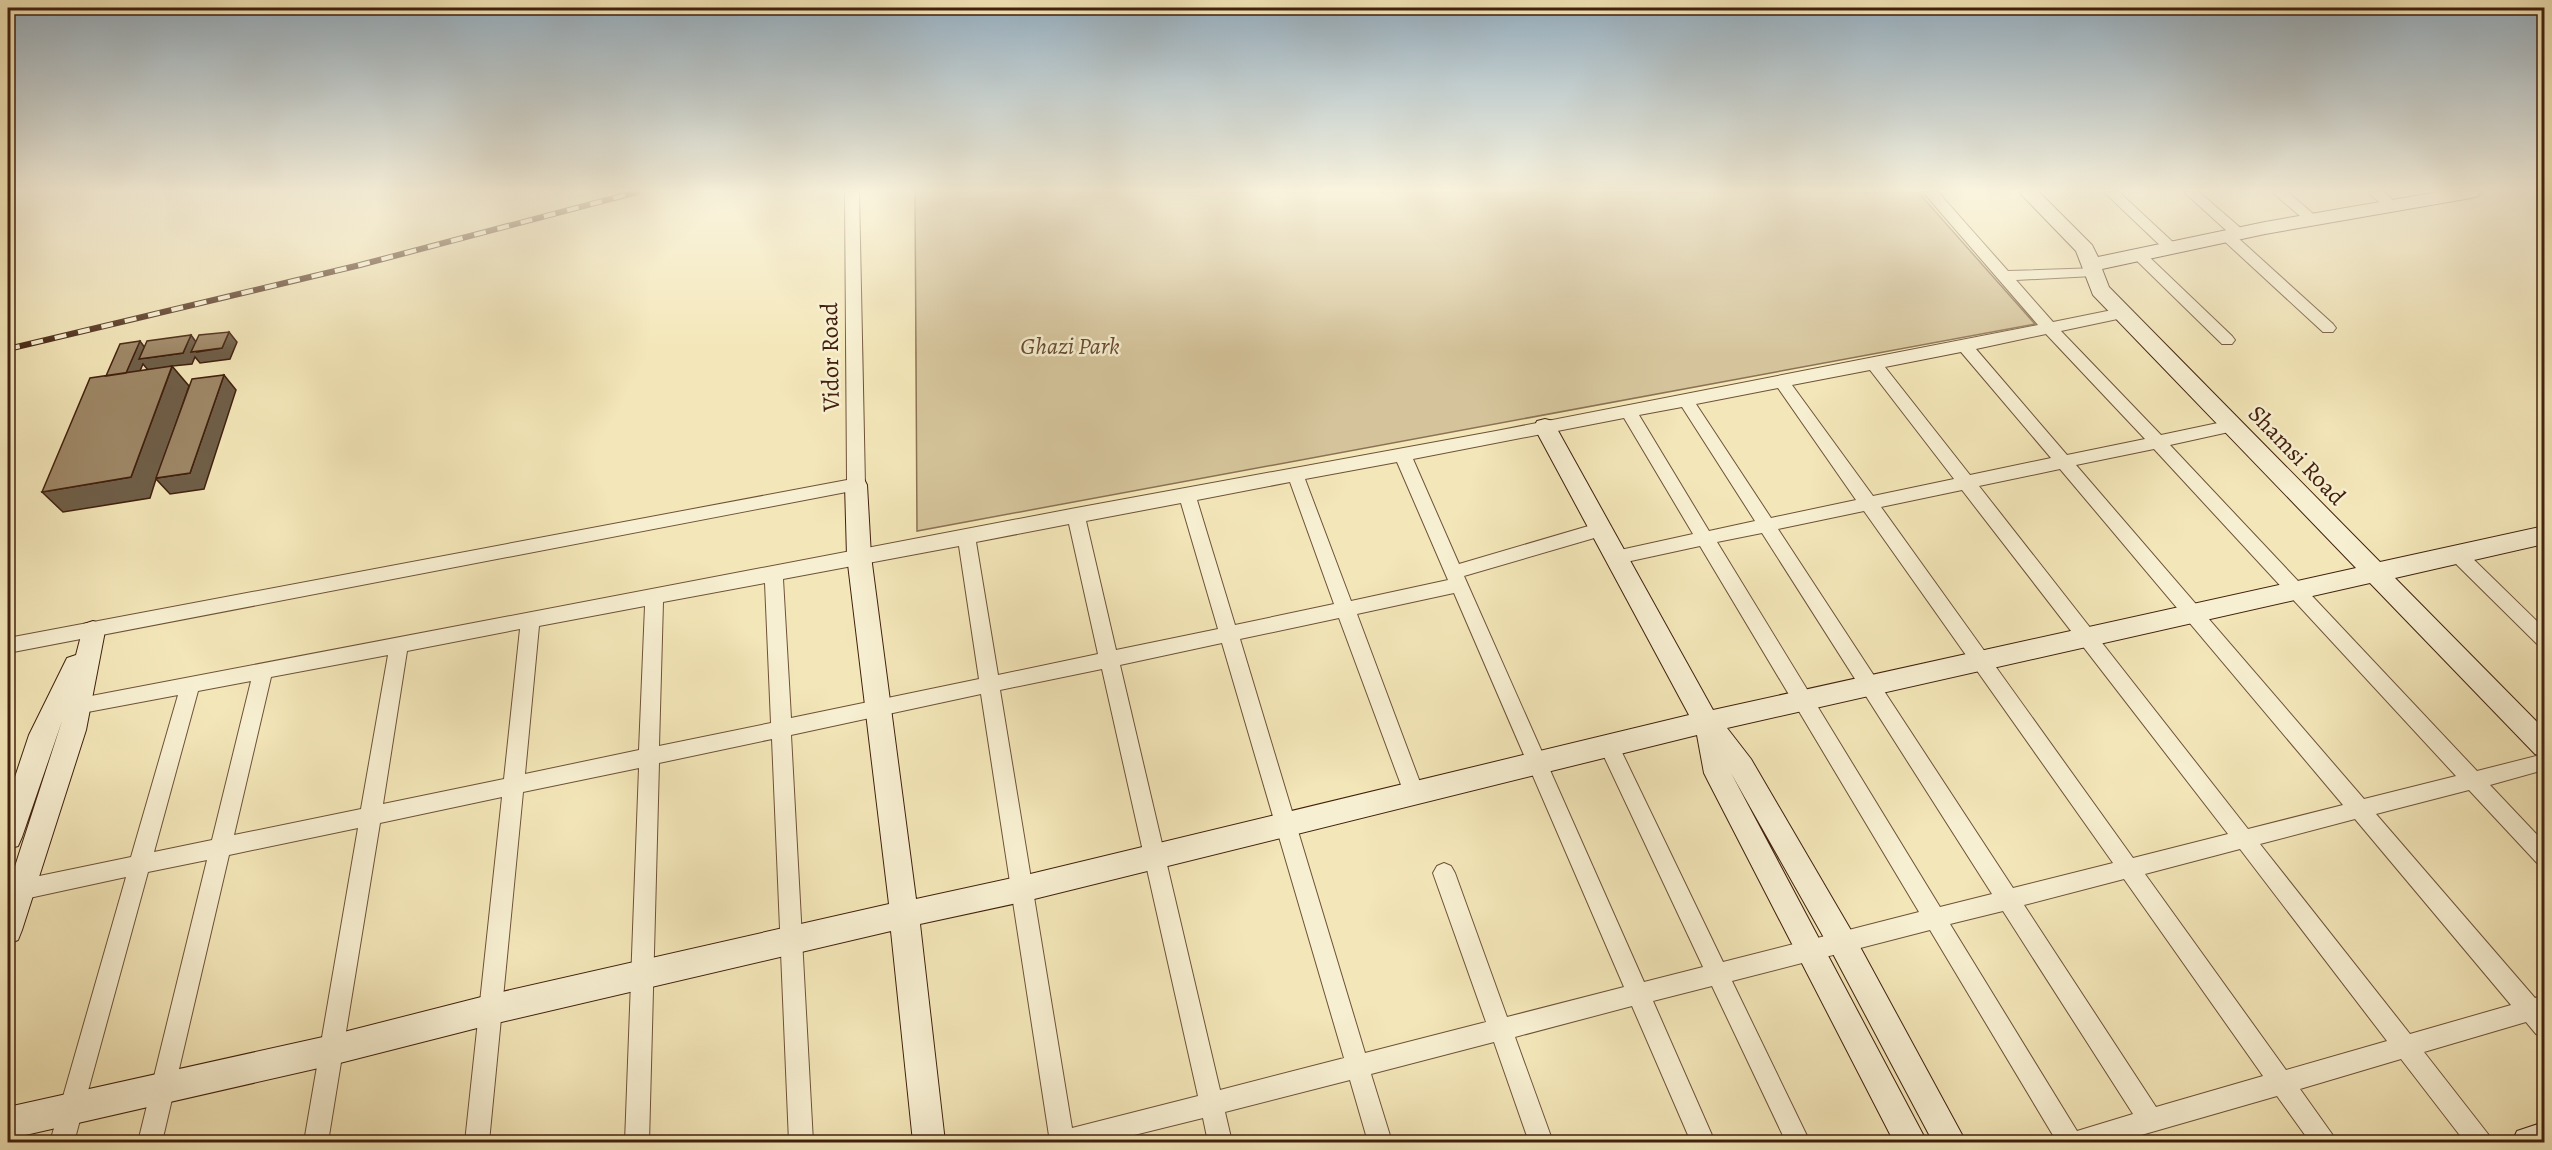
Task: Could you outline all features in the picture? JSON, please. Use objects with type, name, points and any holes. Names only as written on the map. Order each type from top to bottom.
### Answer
[{"type":"street","name":"Vidor Road","points":[[853,246],[856,485]]},
{"type":"street","points":[[1979,246],[2050,329],[2544,856]]},
{"type":"street","name":"Shamsi Road","points":[[2082,246],[2085,249],[2100,290],[2544,746]]},
{"type":"street","points":[[2006,276],[2092,268],[2182,246]]},
{"type":"street","points":[[2244,246],[2328,328]]},
{"type":"street","points":[[2139,255],[2227,339]]},
{"type":"street","points":[[77,706],[1874,364],[2122,313]]},
{"type":"street","points":[[1965,346],[2360,809],[2540,1014],[2406,1047],[2282,1083],[2140,1130],[2078,1143]]},
{"type":"street","points":[[1874,364],[2480,1143]]},
{"type":"street","points":[[1781,381],[2324,1143]]},
{"type":"street","points":[[1685,399],[2008,899],[2140,1130]]},
{"type":"street","points":[[1628,411],[2070,1143]]},
{"type":"street","points":[[1617,556],[2232,426]]},
{"type":"street","points":[[1545,427],[1706,722],[1742,767],[1842,942],[1950,1143]]},
{"type":"street","points":[[1402,454],[1703,1143]]},
{"type":"street","points":[[1295,474],[1414,793]]},
{"type":"street","points":[[8,646],[856,485],[859,556],[904,914],[929,1143]]},
{"type":"street","points":[[1187,494],[1380,1143]]},
{"type":"street","points":[[1076,515],[1220,1143]]},
{"type":"street","points":[[20,890],[1346,609],[1457,578],[1602,529]]},
{"type":"street","points":[[8,1123],[332,1050],[642,973],[1022,889],[1706,722],[2544,535]]},
{"type":"street","points":[[966,536],[1062,1143],[2544,762]]},
{"type":"street","points":[[2458,555],[2544,639]]},
{"type":"street","points":[[774,574],[801,1143]]},
{"type":"street","points":[[637,1143],[654,597]]},
{"type":"street","points":[[477,1143],[493,1009],[512,785],[530,621]]},
{"type":"street","points":[[8,930],[73,729],[93,631]]},
{"type":"street","points":[[8,837],[42,735],[93,631]]},
{"type":"street","points":[[316,1143],[399,645]]},
{"type":"street","points":[[150,1143],[263,671]]},
{"type":"street","points":[[62,1143],[190,685]]},
{"type":"street","points":[[1706,722],[1717,773],[1911,1143]]},
{"type":"street","points":[[1609,746],[1798,1143]]},
{"type":"street","points":[[1444,873],[1541,1143]]},
{"type":"street","points":[[2528,1143],[2544,1138]]},
{"type":"green space","name":"Ghazi Park","points":[[915,246],[1966,246],[2035,324],[917,531]]},
{"type":"building","points":[[229,332],[222,348],[191,352],[199,335]]},
{"type":"building","points":[[191,335],[183,353],[139,359],[147,341]]},
{"type":"building","points":[[140,341],[126,373],[106,376],[120,344]]},
{"type":"building","points":[[172,366],[131,477],[42,492],[90,378]]},
{"type":"building","points":[[224,375],[190,473],[156,478],[192,379]]},
{"type":"railway","points":[[8,349],[433,246]]}]
